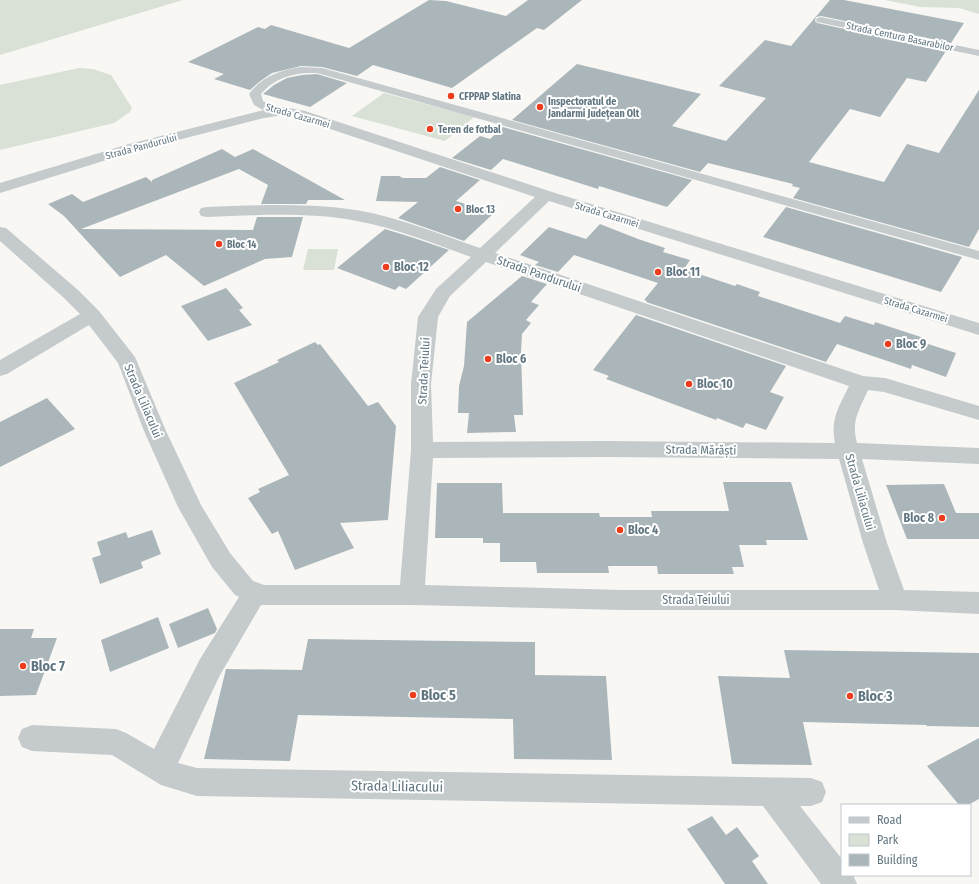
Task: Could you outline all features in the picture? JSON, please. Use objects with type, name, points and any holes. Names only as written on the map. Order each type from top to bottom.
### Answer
[{"type":"street","name":"Strada Pandurului","points":[[0,188],[134,147],[264,114],[284,111]]},
{"type":"street","name":"Strada Cazarmei","points":[[284,111],[308,116],[546,195],[979,328]]},
{"type":"street","name":"Strada Teiului","points":[[412,595],[422,450],[421,384],[428,317],[443,293],[482,254],[546,195]]},
{"type":"street","name":"Strada Pandurului","points":[[207,212],[289,211],[356,215],[390,223],[861,383]]},
{"type":"street","name":"Strada Liliacului","points":[[0,232],[71,294],[92,315],[128,362],[155,431],[190,507],[222,560]]},
{"type":"street","points":[[0,369],[92,315]]},
{"type":"street","name":"Strada Liliacului","points":[[861,383],[844,420],[844,434],[875,543],[895,600]]},
{"type":"street","points":[[861,383],[885,385],[979,413]]},
{"type":"street","name":"Strada Mărăști","points":[[422,450],[606,449],[848,451],[979,456]]},
{"type":"street","name":"Strada Teiului","points":[[222,560],[244,588],[264,595],[412,595],[623,600],[895,600],[979,603]]},
{"type":"street","points":[[160,768],[210,667],[255,593]]},
{"type":"street","name":"Strada Liliacului","points":[[32,738],[116,742],[171,775],[197,782],[811,792]]},
{"type":"street","points":[[771,792],[841,884]]},
{"type":"lane","name":"Strada Centura Basarabilor","points":[[821,20],[979,53]]},
{"type":"lane","name":"Strada Cazarmei","points":[[284,111],[269,109],[258,103],[255,94],[259,87],[273,79],[295,70],[318,70],[979,256]]},
{"type":"green space","points":[[0,0],[183,0],[0,55]]},
{"type":"green space","points":[[885,0],[979,0],[979,14],[959,8],[920,7]]},
{"type":"green space","points":[[79,68],[93,69],[111,75],[132,108],[130,112],[114,123],[0,150],[0,85]]},
{"type":"green space","name":"Teren de fotbal","points":[[384,93],[474,117],[445,141],[352,116]]},
{"type":"green space","points":[[308,249],[338,249],[334,270],[303,270]]},
{"type":"building","points":[[429,0],[446,1],[506,16],[528,0],[582,0],[544,30],[537,28],[452,88],[373,65],[357,76],[322,67],[301,66],[272,73],[250,90],[214,79],[224,74],[188,62],[258,27],[265,29],[271,25],[349,48]]},
{"type":"building","points":[[830,0],[844,0],[964,23],[951,43],[821,16],[816,17],[815,21],[817,23],[946,51],[926,82],[907,78],[880,117],[850,109],[809,162],[884,182],[907,144],[939,153],[979,90],[979,229],[969,247],[793,198],[800,188],[792,186],[793,184],[708,163],[700,172],[512,120],[577,64],[701,94],[672,126],[726,141],[766,98],[719,86],[765,40],[791,46]]},
{"type":"building","points":[[317,74],[347,83],[310,107],[263,94],[274,85],[287,78]]},
{"type":"building","points":[[503,127],[692,180],[667,207],[599,186],[598,189],[503,159],[491,170],[452,158],[480,136],[490,139]]},
{"type":"building","points":[[222,149],[235,157],[253,149],[345,200],[308,200],[306,204],[261,204],[268,185],[239,169],[81,229],[253,230],[257,217],[303,217],[292,257],[265,259],[204,286],[166,255],[120,277],[64,216],[48,204],[72,194],[83,202],[146,177],[152,182],[152,180]]},
{"type":"building","points":[[440,167],[480,180],[456,201],[494,213],[464,241],[398,218],[418,202],[376,201],[381,176],[426,178]]},
{"type":"building","points":[[786,207],[962,257],[941,292],[763,237]]},
{"type":"building","points":[[600,224],[665,248],[663,252],[690,260],[684,269],[735,286],[737,284],[760,292],[758,296],[840,323],[845,316],[874,325],[875,322],[927,339],[925,343],[956,353],[946,377],[912,365],[911,369],[837,344],[826,362],[646,302],[647,301],[644,300],[658,283],[574,255],[558,272],[535,265],[539,262],[520,255],[549,227],[586,239]]},
{"type":"building","name":"Bloc 12","points":[[385,229],[449,250],[406,289],[399,286],[395,290],[337,268]]},
{"type":"building","name":"Bloc 6","points":[[522,276],[547,284],[531,302],[539,305],[526,320],[531,323],[522,334],[521,352],[523,415],[514,415],[516,432],[467,433],[469,413],[458,413],[459,386],[464,366],[467,322]]},
{"type":"building","points":[[226,288],[243,308],[239,310],[252,325],[208,341],[181,306]]},
{"type":"building","name":"Bloc 10","points":[[636,315],[786,366],[770,392],[784,397],[766,430],[746,423],[743,428],[717,418],[716,420],[606,379],[609,376],[593,370]]},
{"type":"building","points":[[315,342],[318,345],[320,344],[368,406],[378,402],[396,426],[388,520],[340,523],[354,548],[295,570],[278,531],[272,534],[248,498],[260,492],[258,489],[289,475],[234,383],[279,362],[277,360]]},
{"type":"building","points":[[47,398],[75,429],[0,467],[0,422]]},
{"type":"building","name":"Bloc 4","points":[[723,482],[791,482],[808,540],[766,540],[767,545],[739,545],[744,567],[732,567],[734,574],[658,574],[657,566],[608,566],[609,573],[537,573],[536,562],[500,562],[500,543],[483,543],[483,538],[435,538],[437,483],[502,483],[503,513],[599,513],[600,517],[652,517],[651,511],[729,511]]},
{"type":"building","name":"Bloc 8","points":[[944,484],[956,513],[979,513],[979,539],[907,539],[886,485]]},
{"type":"building","points":[[152,530],[161,554],[141,562],[143,568],[100,584],[92,558],[101,555],[97,542],[126,532],[128,538]]},
{"type":"building","points":[[208,608],[217,629],[215,633],[178,648],[169,624]]},
{"type":"building","points":[[158,617],[169,648],[110,672],[101,640]]},
{"type":"building","name":"Bloc 7","points":[[0,629],[34,629],[31,638],[57,638],[36,695],[0,696]]},
{"type":"building","name":"Bloc 5","points":[[308,639],[535,642],[535,675],[606,676],[612,760],[514,759],[513,719],[298,715],[290,761],[204,759],[226,669],[302,670]]},
{"type":"building","name":"Bloc 3","points":[[784,650],[979,653],[979,727],[803,722],[812,765],[732,764],[718,676],[790,678]]},
{"type":"building","points":[[979,738],[979,799],[970,804],[958,804],[927,766]]},
{"type":"building","points":[[712,816],[726,835],[737,827],[759,856],[752,861],[768,884],[725,884],[687,829]]},
{"type":"place","name":"CFPPAP Slatina","points":[[451,96]]},
{"type":"place","name":"Inspectoratul de Jandarmi Județean Olt","points":[[540,107]]},
{"type":"place","name":"Teren de fotbal","points":[[430,129]]},
{"type":"place","name":"Bloc 13","points":[[458,209]]},
{"type":"place","name":"Bloc 14","points":[[219,244]]},
{"type":"place","name":"Bloc 12","points":[[386,267]]},
{"type":"place","name":"Bloc 11","points":[[658,272]]},
{"type":"place","name":"Bloc 9","points":[[888,344]]},
{"type":"place","name":"Bloc 6","points":[[488,359]]},
{"type":"place","name":"Bloc 10","points":[[689,384]]},
{"type":"place","name":"Bloc 8","points":[[942,518]]},
{"type":"place","name":"Bloc 4","points":[[620,530]]},
{"type":"place","name":"Bloc 7","points":[[23,666]]},
{"type":"place","name":"Bloc 5","points":[[413,695]]},
{"type":"place","name":"Bloc 3","points":[[850,696]]}]
